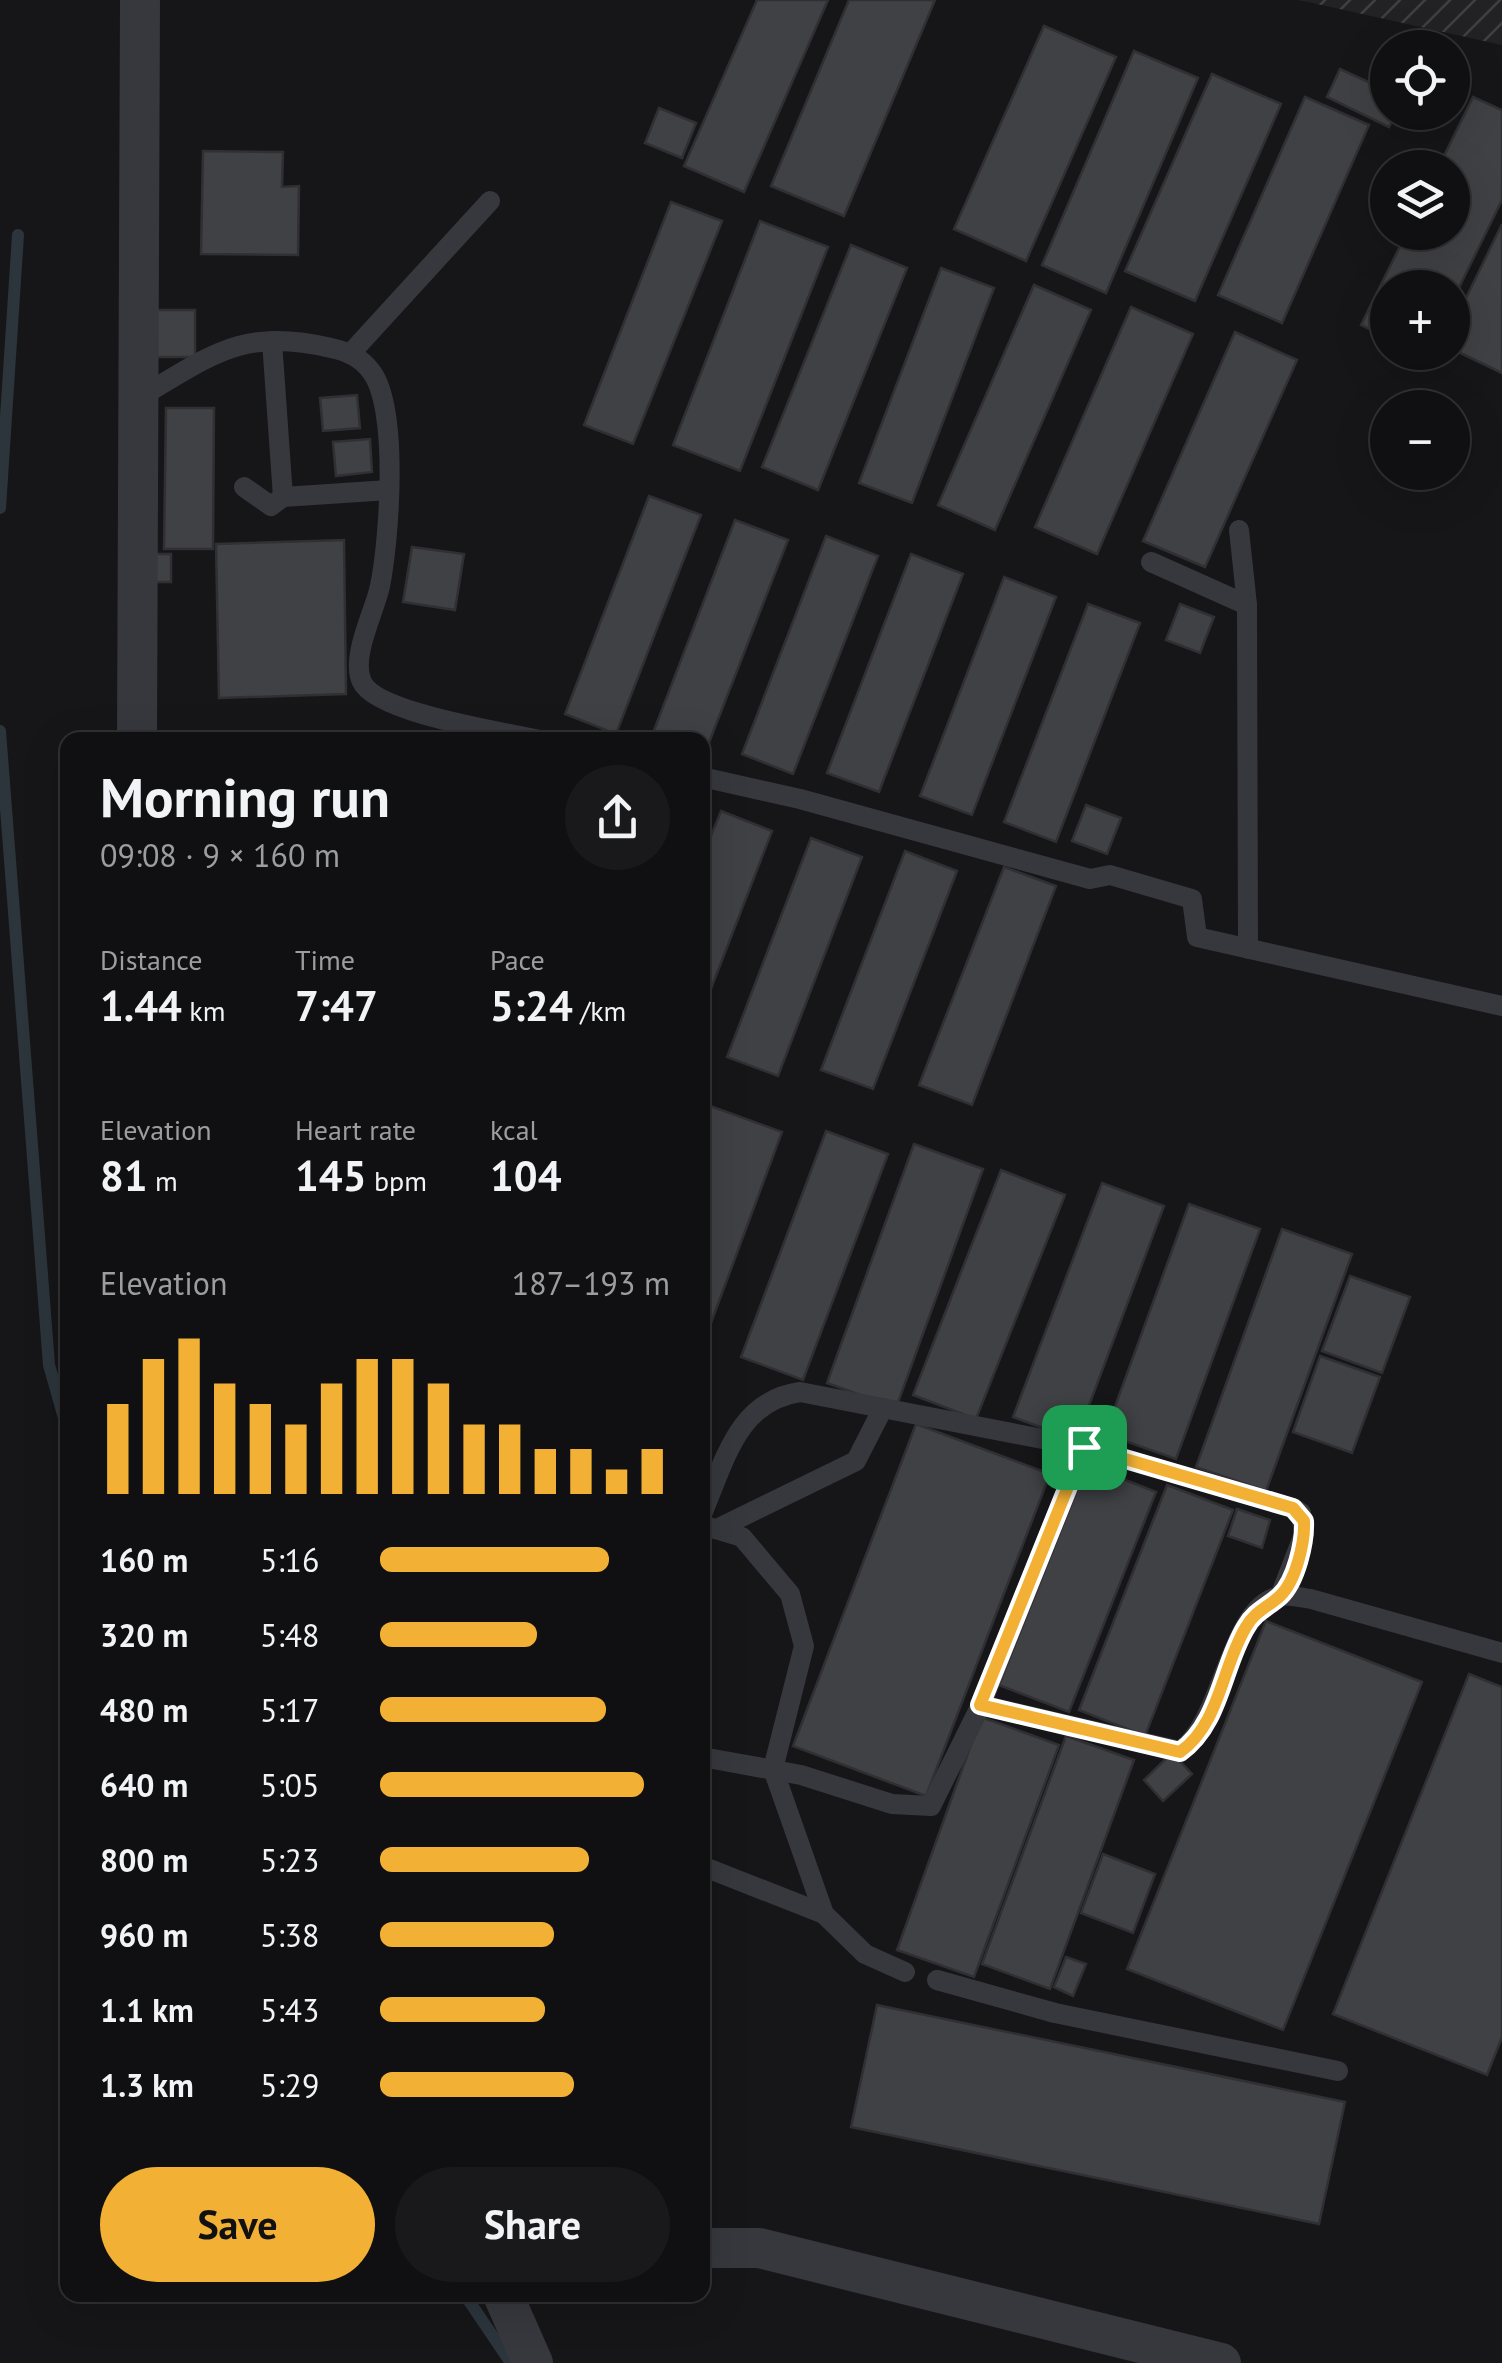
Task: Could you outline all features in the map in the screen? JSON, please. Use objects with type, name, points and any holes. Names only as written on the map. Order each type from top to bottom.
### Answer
[{"type":"street","points":[[137,732],[142,396],[140,0]]},
{"type":"street","points":[[710,2248],[759,2248],[1221,2363]]},
{"type":"street","points":[[507,2302],[532,2363]]},
{"type":"lane","points":[[350,354],[490,201]]},
{"type":"lane","points":[[142,396],[223,347],[272,341],[350,354],[374,374],[382,395],[390,520],[380,586],[359,666],[362,683],[375,696],[402,706],[507,732]]},
{"type":"lane","points":[[272,341],[276,509]]},
{"type":"lane","points":[[244,486],[276,509],[390,490]]},
{"type":"lane","points":[[1239,530],[1247,605],[1248,949]]},
{"type":"lane","points":[[1151,562],[1247,605]]},
{"type":"lane","points":[[710,779],[800,799],[1090,880],[1110,875],[1192,899],[1197,937],[1502,1006]]},
{"type":"lane","points":[[710,1497],[746,1421],[758,1405],[772,1396],[800,1392],[1084,1447],[1301,1513],[1304,1534],[1280,1596]]},
{"type":"lane","points":[[712,1526],[856,1461],[883,1408]]},
{"type":"lane","points":[[710,1758],[773,1769],[924,1809],[938,1799],[1084,1447]]},
{"type":"lane","points":[[712,1526],[742,1538],[762,1557],[790,1594],[800,1618],[802,1660],[773,1769],[824,1914]]},
{"type":"lane","points":[[980,1705],[1180,1752],[1204,1726],[1246,1626],[1260,1608],[1280,1596],[1311,1599],[1502,1653]]},
{"type":"lane","points":[[710,1869],[824,1914],[865,1954],[905,1972]]},
{"type":"lane","points":[[937,1980],[1054,2013],[1338,2071]]},
{"type":"shaded area","points":[[1299,0],[1502,0],[1502,45],[1470,38],[1470,30],[1434,30]]},
{"type":"building","points":[[757,0],[828,0],[744,192],[684,166]]},
{"type":"building","points":[[849,0],[935,0],[844,216],[771,186]]},
{"type":"building","points":[[1044,26],[1116,57],[1026,261],[954,229]]},
{"type":"building","points":[[1134,51],[1198,78],[1106,293],[1042,265]]},
{"type":"building","points":[[1340,69],[1370,83],[1370,118],[1327,97]]},
{"type":"building","points":[[1212,74],[1281,104],[1195,301],[1125,271]]},
{"type":"building","points":[[1305,97],[1369,125],[1282,323],[1218,295]]},
{"type":"building","points":[[1473,97],[1502,110],[1502,200],[1468,270],[1388,270],[1398,250],[1470,250],[1470,150],[1447,150],[1457,130],[1470,130]]},
{"type":"building","points":[[659,108],[696,123],[682,158],[645,143]]},
{"type":"building","points":[[203,151],[283,152],[282,187],[299,186],[298,255],[201,254]]},
{"type":"building","points":[[671,202],[722,221],[633,444],[584,425]]},
{"type":"building","points":[[760,221],[828,247],[740,471],[673,445]]},
{"type":"building","points":[[1502,224],[1502,373],[1470,358],[1470,290]]},
{"type":"building","points":[[851,245],[907,268],[818,490],[762,467]]},
{"type":"building","points":[[941,268],[994,288],[912,503],[859,483]]},
{"type":"building","points":[[1034,285],[1091,310],[995,530],[938,505]]},
{"type":"building","points":[[1131,307],[1193,334],[1097,554],[1035,527]]},
{"type":"building","points":[[1370,307],[1370,329],[1361,325]]},
{"type":"building","points":[[148,310],[195,310],[195,357],[148,357]]},
{"type":"building","points":[[1235,332],[1297,360],[1205,567],[1143,541]]},
{"type":"building","points":[[357,395],[360,428],[323,431],[320,398]]},
{"type":"building","points":[[166,408],[214,408],[213,549],[164,549]]},
{"type":"building","points":[[370,439],[372,472],[336,476],[333,442]]},
{"type":"building","points":[[649,496],[701,515],[617,732],[565,714]]},
{"type":"building","points":[[735,520],[788,540],[710,740],[710,732],[653,732]]},
{"type":"building","points":[[826,536],[878,556],[793,774],[742,754]]},
{"type":"building","points":[[344,540],[346,694],[219,698],[216,544]]},
{"type":"building","points":[[412,547],[464,554],[455,610],[403,602]]},
{"type":"building","points":[[152,554],[171,554],[171,582],[152,582]]},
{"type":"building","points":[[911,554],[963,574],[879,792],[827,773]]},
{"type":"building","points":[[1004,577],[1056,597],[972,815],[920,796]]},
{"type":"building","points":[[1088,604],[1140,623],[1056,842],[1004,822]]},
{"type":"building","points":[[1180,604],[1214,617],[1200,653],[1166,640]]},
{"type":"building","points":[[1086,805],[1121,818],[1107,854],[1072,841]]},
{"type":"building","points":[[721,811],[772,831],[710,991],[710,838]]},
{"type":"building","points":[[811,838],[862,857],[778,1076],[727,1057]]},
{"type":"building","points":[[905,851],[957,871],[873,1089],[821,1070]]},
{"type":"building","points":[[1004,867],[1056,886],[972,1105],[919,1085]]},
{"type":"building","points":[[710,1106],[782,1132],[710,1326]]},
{"type":"building","points":[[826,1131],[888,1154],[803,1380],[741,1357]]},
{"type":"building","points":[[914,1144],[983,1169],[896,1408],[827,1383]]},
{"type":"building","points":[[1001,1170],[1065,1195],[976,1419],[913,1395]]},
{"type":"building","points":[[1102,1183],[1164,1206],[1076,1440],[1013,1417]]},
{"type":"building","points":[[1189,1204],[1260,1229],[1176,1459],[1105,1434]]},
{"type":"building","points":[[1282,1229],[1352,1254],[1266,1491],[1196,1467]]},
{"type":"building","points":[[1350,1276],[1410,1297],[1382,1373],[1322,1351]]},
{"type":"building","points":[[1320,1356],[1380,1377],[1352,1453],[1293,1432]]},
{"type":"building","points":[[916,1424],[1050,1474],[926,1796],[793,1746]]},
{"type":"building","points":[[1087,1465],[1156,1492],[1069,1712],[999,1685]]},
{"type":"building","points":[[1167,1485],[1233,1510],[1145,1736],[1079,1710]]},
{"type":"building","points":[[1237,1509],[1270,1520],[1262,1548],[1228,1536]]},
{"type":"building","points":[[1266,1621],[1422,1682],[1283,2030],[1127,1969]]},
{"type":"building","points":[[1469,1674],[1502,1687],[1502,2037],[1487,2075],[1333,2014]]},
{"type":"building","points":[[981,1717],[1059,1745],[974,1977],[897,1950]]},
{"type":"building","points":[[1066,1736],[1134,1760],[1050,1989],[982,1964]]},
{"type":"building","points":[[1172,1753],[1192,1774],[1163,1801],[1144,1780]]},
{"type":"building","points":[[1103,1854],[1155,1874],[1133,1933],[1081,1913]]},
{"type":"building","points":[[1066,1957],[1086,1964],[1073,1996],[1054,1987]]},
{"type":"building","points":[[877,2005],[1345,2102],[1319,2224],[851,2127]]},
{"type":"waterway","points":[[0,508],[18,235]]},
{"type":"waterway","points":[[0,731],[49,1365],[60,1404]]},
{"type":"waterway","points":[[470,2302],[511,2363]]},
{"type":"route","points":[[1084,1447],[1293,1508],[1304,1521],[1301,1549],[1280,1596],[1260,1608],[1246,1626],[1204,1726],[1193,1743],[1180,1752],[980,1705],[1084,1447]]}]
